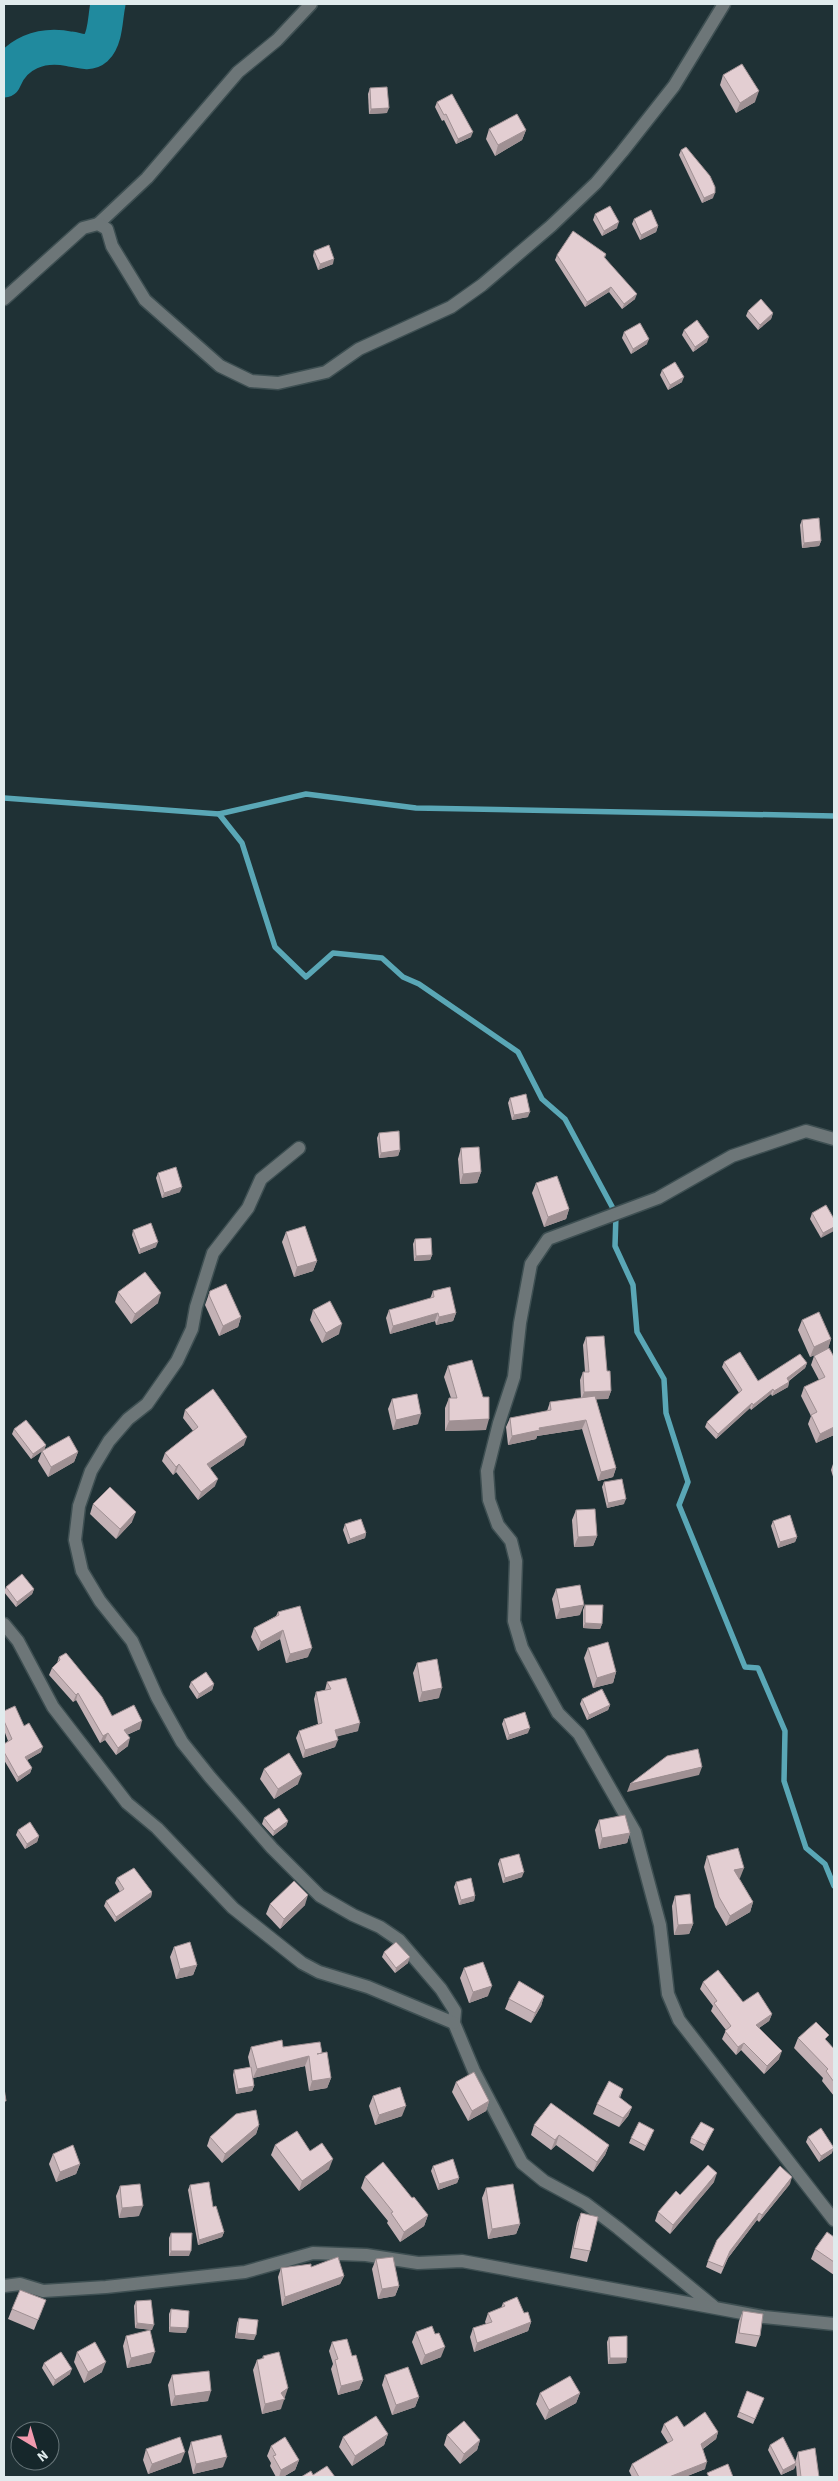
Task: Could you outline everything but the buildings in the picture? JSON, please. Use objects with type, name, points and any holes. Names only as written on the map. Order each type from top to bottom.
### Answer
[{"type":"street","points":[[4,299],[83,228],[98,224],[147,178],[238,72],[277,40],[311,4]]},
{"type":"street","points":[[98,224],[107,229],[112,246],[145,300],[220,366],[251,381],[278,382],[326,372],[359,350],[451,307],[482,285],[551,226],[596,183],[674,86],[724,4]]},
{"type":"street","points":[[834,1139],[806,1131],[732,1156],[658,1198],[548,1239],[531,1264],[520,1323],[514,1377],[499,1423],[487,1471],[489,1500],[498,1525],[511,1541],[516,1561],[514,1621],[522,1648],[558,1713],[579,1734],[635,1832],[660,1925],[668,1994],[680,2020],[834,2220]]},
{"type":"street","points":[[299,1148],[262,1179],[248,1208],[213,1253],[198,1298],[192,1329],[177,1361],[148,1404],[128,1419],[109,1441],[91,1471],[79,1506],[75,1540],[82,1571],[100,1601],[132,1641],[182,1742],[210,1777],[272,1848],[320,1896],[353,1915],[380,1927],[399,1940],[441,1989],[455,2011],[454,2023],[474,2071],[522,2164],[544,2181],[585,2203],[713,2306]]},
{"type":"street","points":[[4,1624],[18,1641],[53,1707],[127,1803],[157,1828],[233,1908],[302,1963],[319,1972],[368,1987],[454,2023]]},
{"type":"street","points":[[4,2286],[20,2284],[43,2291],[106,2287],[235,2274],[313,2252],[366,2255],[418,2263],[462,2261],[764,2316],[834,2324]]},
{"type":"waterway","points":[[4,80],[15,63],[30,52],[49,48],[87,52],[96,48],[102,39],[108,4]]},
{"type":"waterway","points":[[4,798],[219,814],[306,794],[416,808],[834,816]]},
{"type":"waterway","points":[[219,814],[242,843],[275,947],[306,977],[333,953],[382,958],[403,977],[419,984],[518,1052],[542,1099],[565,1119],[616,1214],[615,1246],[633,1285],[637,1332],[664,1379],[666,1413],[688,1482],[679,1505],[745,1667],[758,1668],[785,1731],[784,1781],[806,1848],[825,1864],[834,1886]]}]
